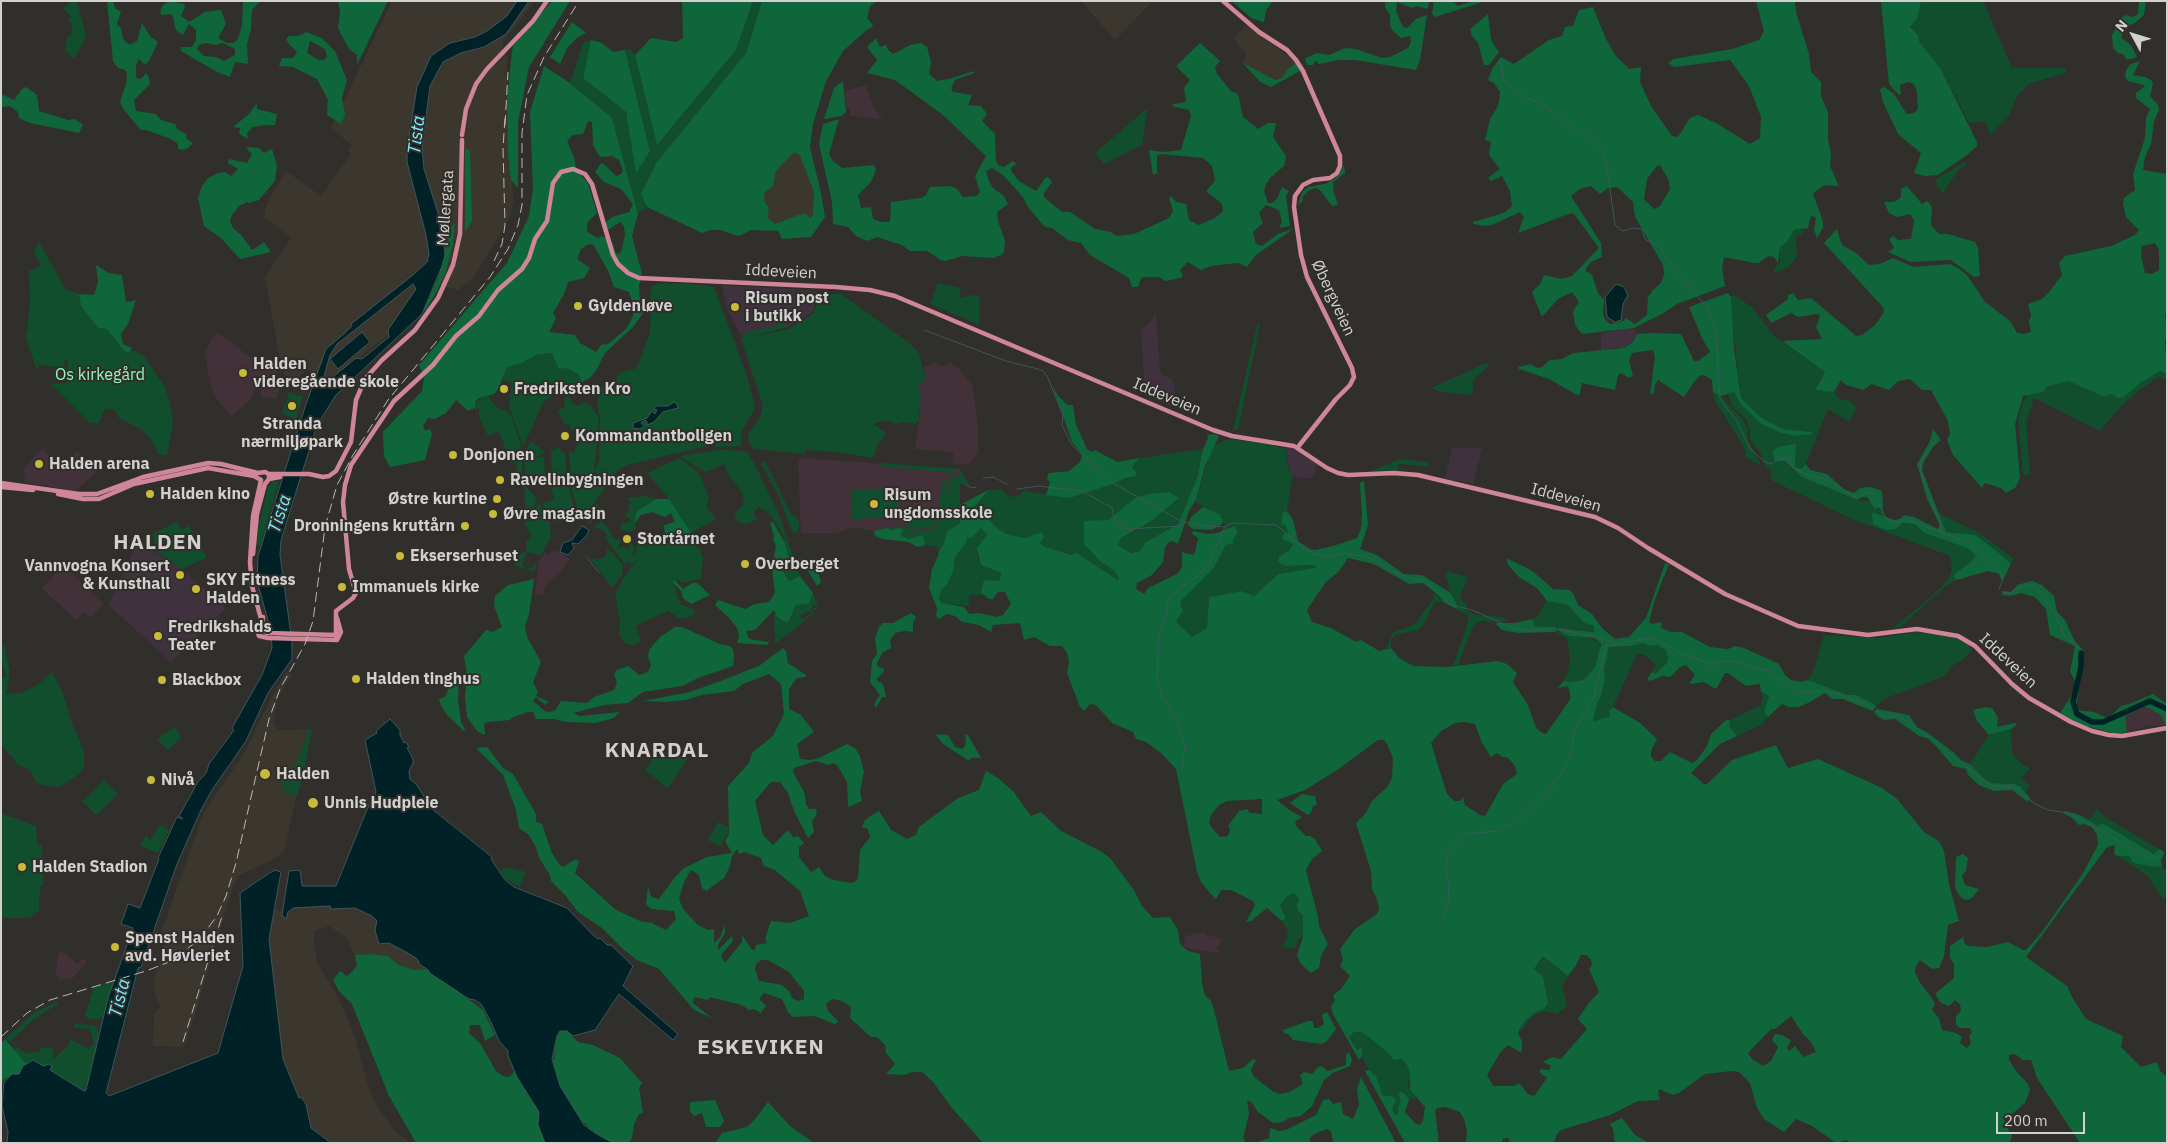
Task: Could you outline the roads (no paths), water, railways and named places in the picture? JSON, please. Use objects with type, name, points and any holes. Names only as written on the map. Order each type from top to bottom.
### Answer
[{"type":"main road","name":"Møllergata","points":[[264,477],[306,474],[327,476],[338,468],[351,442],[358,394],[372,370],[421,324],[446,283],[455,258],[460,234],[462,138],[466,110],[476,84],[487,69],[529,26],[547,1]]},
{"type":"main road","name":"Øbergveien","points":[[1223,1],[1255,28],[1287,50],[1296,60],[1303,71],[1340,156],[1340,166],[1337,173],[1330,178],[1309,181],[1303,185],[1297,192],[1294,207],[1300,255],[1307,277],[1352,368],[1354,377],[1350,385],[1336,399],[1298,447]]},
{"type":"main road","name":"Iddeveien","points":[[264,477],[257,514],[251,578],[261,621],[260,631],[269,636],[336,638],[341,632],[336,614],[355,594],[349,568],[344,490],[348,472],[354,460],[391,405],[433,366],[456,336],[479,316],[498,290],[522,269],[529,258],[535,239],[547,221],[553,183],[561,172],[573,169],[585,174],[592,184],[613,255],[623,269],[633,276],[647,279],[836,287],[870,290],[895,296],[1213,430],[1232,436],[1281,442],[1298,447],[1338,473],[1355,475],[1406,473],[1434,477],[1595,517],[1618,528],[1725,594],[1798,626],[1868,636],[1917,629],[1939,631],[1958,636],[1975,646],[2012,684],[2029,698],[2071,722],[2092,731],[2104,735],[2122,736],[2167,728]]},
{"type":"main road","points":[[1,483],[79,494],[96,494],[148,476],[204,464],[221,464],[264,477]]},
{"type":"main road","points":[[1,487],[28,489],[93,500],[110,496],[134,484],[208,468],[264,477]]},
{"type":"water","name":"Tista","points":[[517,1],[529,1],[506,34],[484,47],[461,53],[443,62],[430,86],[422,148],[424,169],[438,213],[444,241],[445,255],[442,266],[422,314],[336,395],[317,425],[281,540],[280,555],[292,642],[292,659],[268,693],[246,741],[212,790],[177,864],[141,967],[138,968],[106,1093],[109,1096],[218,1053],[243,966],[240,893],[275,870],[281,872],[269,939],[283,1059],[299,1098],[301,1097],[306,1104],[311,1128],[331,1143],[7,1143],[8,1132],[2,1106],[4,1082],[12,1074],[19,1074],[23,1066],[33,1060],[43,1066],[49,1064],[52,1066],[50,1070],[84,1091],[86,1090],[108,998],[133,928],[121,924],[128,904],[140,908],[158,858],[177,817],[183,819],[179,816],[198,782],[206,773],[209,764],[234,730],[232,728],[262,675],[272,648],[271,631],[257,581],[258,556],[306,404],[326,349],[352,326],[351,324],[427,262],[429,254],[426,235],[407,162],[407,149],[417,87],[431,56],[450,43],[475,37],[487,31],[507,16]],"holes":[[[413,284],[416,289],[388,330],[389,337],[362,359],[356,358],[333,377],[330,382],[323,380],[330,355],[337,344]]]},
{"type":"water","points":[[1616,284],[1624,287],[1628,295],[1623,304],[1621,320],[1615,322],[1607,317],[1605,297]]},
{"type":"water","points":[[362,332],[370,342],[338,369],[330,359]]},
{"type":"water","points":[[674,402],[678,408],[663,412],[654,422],[647,425],[645,420],[641,423],[644,426],[640,429],[633,428],[633,423],[647,418],[652,411],[655,414],[657,410],[654,409],[655,406],[668,406]]},
{"type":"water","points":[[582,526],[589,530],[587,535],[578,544],[572,543],[574,548],[568,555],[560,552],[563,543],[572,540]]},
{"type":"water","points":[[390,719],[400,730],[400,735],[404,743],[406,742],[409,747],[407,748],[413,759],[409,771],[410,779],[416,784],[432,809],[492,857],[491,859],[505,880],[514,887],[567,908],[593,935],[598,939],[600,938],[607,945],[611,945],[633,966],[623,986],[678,1034],[673,1040],[619,994],[595,1030],[573,1036],[567,1031],[560,1031],[557,1036],[552,1059],[560,1086],[584,1125],[613,1143],[545,1143],[538,1125],[539,1112],[517,1077],[508,1056],[508,1051],[499,1041],[481,1004],[469,999],[431,974],[419,964],[416,958],[406,952],[389,943],[379,944],[375,930],[377,921],[372,916],[355,908],[331,909],[330,906],[293,908],[288,912],[286,919],[282,915],[289,871],[300,870],[302,886],[336,886],[376,792],[365,740],[377,733],[376,731]]},
{"type":"waterway","points":[[1501,61],[1503,79],[1522,95],[1546,107],[1570,126],[1588,136],[1599,148],[1606,160],[1615,225],[1622,231],[1633,228],[1642,229],[1645,239],[1659,247],[1676,273],[1707,307],[1716,333],[1720,399],[1737,421],[1750,449],[1765,462],[1772,464],[1778,459],[1786,458],[1792,467],[1808,475],[1826,479],[1853,496],[1874,493],[1886,519],[1897,523],[1904,519],[1941,532]]},
{"type":"waterway","points":[[924,330],[1006,361],[1042,370],[1047,376],[1063,415],[1062,425],[1072,445],[1111,482],[1183,522],[1225,527],[1232,523],[1276,525],[1314,554],[1326,557],[1345,553],[1371,558],[1396,573],[1427,583],[1451,605],[1472,610],[1515,629],[1534,631],[1552,628],[1597,637],[1617,644],[1650,638],[1669,646],[1685,656],[1691,656],[1711,665],[1728,660],[1772,672],[1797,693],[1827,691],[1864,703],[1873,709]]},
{"type":"waterway","points":[[1936,440],[1920,463],[1922,476],[1941,527],[1941,532],[1969,543],[1979,550],[1985,559],[2002,573],[2003,579],[1999,589]]},
{"type":"waterway","points":[[983,478],[993,477],[1007,484]]},
{"type":"waterway","points":[[967,486],[976,487]]},
{"type":"waterway","points":[[1017,489],[1039,486],[1082,491],[1112,508],[1114,518],[1125,529],[1181,526],[1183,523]]},
{"type":"waterway","points":[[1182,769],[1185,746],[1177,719],[1162,697],[1157,678],[1159,633],[1166,618],[1168,603],[1173,594],[1199,575],[1210,562],[1225,527]]},
{"type":"waterway","points":[[587,557],[599,573]]},
{"type":"waterway","points":[[2002,592],[2009,593],[2032,585],[2041,592],[2060,623],[2063,634],[2080,649],[2081,653]]},
{"type":"waterway","points":[[1442,920],[1448,904],[1447,854],[1454,843],[1467,834],[1495,831],[1512,825],[1546,795],[1570,757],[1575,729],[1593,700],[1606,645],[1616,645]]},
{"type":"waterway","points":[[2081,653],[2081,667],[2073,702],[2077,714],[2092,722],[2103,722],[2150,701],[2167,709]]},
{"type":"waterway","points":[[1876,711],[1884,717],[1899,716],[1928,736],[1981,779],[1993,786],[2014,787],[2035,804],[2048,810],[2069,813],[2147,857],[2156,858],[2164,852]]},
{"type":"railway","points":[[1,1037],[27,1013],[50,1000],[146,971],[169,962],[199,940],[217,916],[226,896],[236,863],[269,719],[280,689],[305,644],[313,621],[325,527],[337,485],[353,455],[388,400],[490,277],[508,249],[518,225],[522,205],[522,133],[527,95],[544,57],[579,1]]},
{"type":"railway","points":[[505,125],[508,72]]},
{"type":"railway","points":[[494,261],[502,244],[505,225],[503,148],[505,118]]},
{"type":"railway","points":[[183,1042],[222,916]]},
{"type":"place","name":"Gyldenløve","points":[[578,306]]},
{"type":"place","name":"Risum post i butikk","points":[[735,307]]},
{"type":"place","name":"Halden videregående skole","points":[[243,373]]},
{"type":"place","name":"Fredriksten Kro","points":[[504,389]]},
{"type":"place","name":"Stranda nærmiljøpark","points":[[292,406]]},
{"type":"place","name":"Kommandantboligen","points":[[565,436]]},
{"type":"place","name":"Donjonen","points":[[453,455]]},
{"type":"place","name":"Halden arena","points":[[39,464]]},
{"type":"place","name":"Ravelinbygningen","points":[[500,480]]},
{"type":"place","name":"Halden kino","points":[[150,494]]},
{"type":"place","name":"Østre kurtine","points":[[497,499]]},
{"type":"place","name":"Risum ungdomsskole","points":[[874,504]]},
{"type":"place","name":"Øvre magasin","points":[[493,514]]},
{"type":"place","name":"Dronningens kruttårn","points":[[465,526]]},
{"type":"place","name":"Stortårnet","points":[[627,539]]},
{"type":"place","name":"Ekserserhuset","points":[[400,556]]},
{"type":"place","name":"Overberget","points":[[745,564]]},
{"type":"place","name":"Vannvogna Konsert & Kunsthall","points":[[180,575]]},
{"type":"place","name":"Immanuels kirke","points":[[342,587]]},
{"type":"place","name":"SKY Fitness Halden","points":[[196,589]]},
{"type":"place","name":"Fredrikshalds Teater","points":[[158,636]]},
{"type":"place","name":"Halden tinghus","points":[[356,679]]},
{"type":"place","name":"Blackbox","points":[[162,680]]},
{"type":"place","name":"Halden","points":[[265,774]]},
{"type":"place","name":"Nivå","points":[[151,780]]},
{"type":"place","name":"Unnis Hudpleie","points":[[313,803]]},
{"type":"place","name":"Halden Stadion","points":[[22,867]]},
{"type":"place","name":"Spenst Halden avd. Høvleriet","points":[[115,947]]},
{"type":"district","name":"HALDEN","points":[[158,543]]},
{"type":"district","name":"KNARDAL","points":[[657,751]]},
{"type":"district","name":"ESKEVIKEN","points":[[761,1048]]},
{"type":"park label","name":"Os kirkegård","points":[[100,375]]}]
